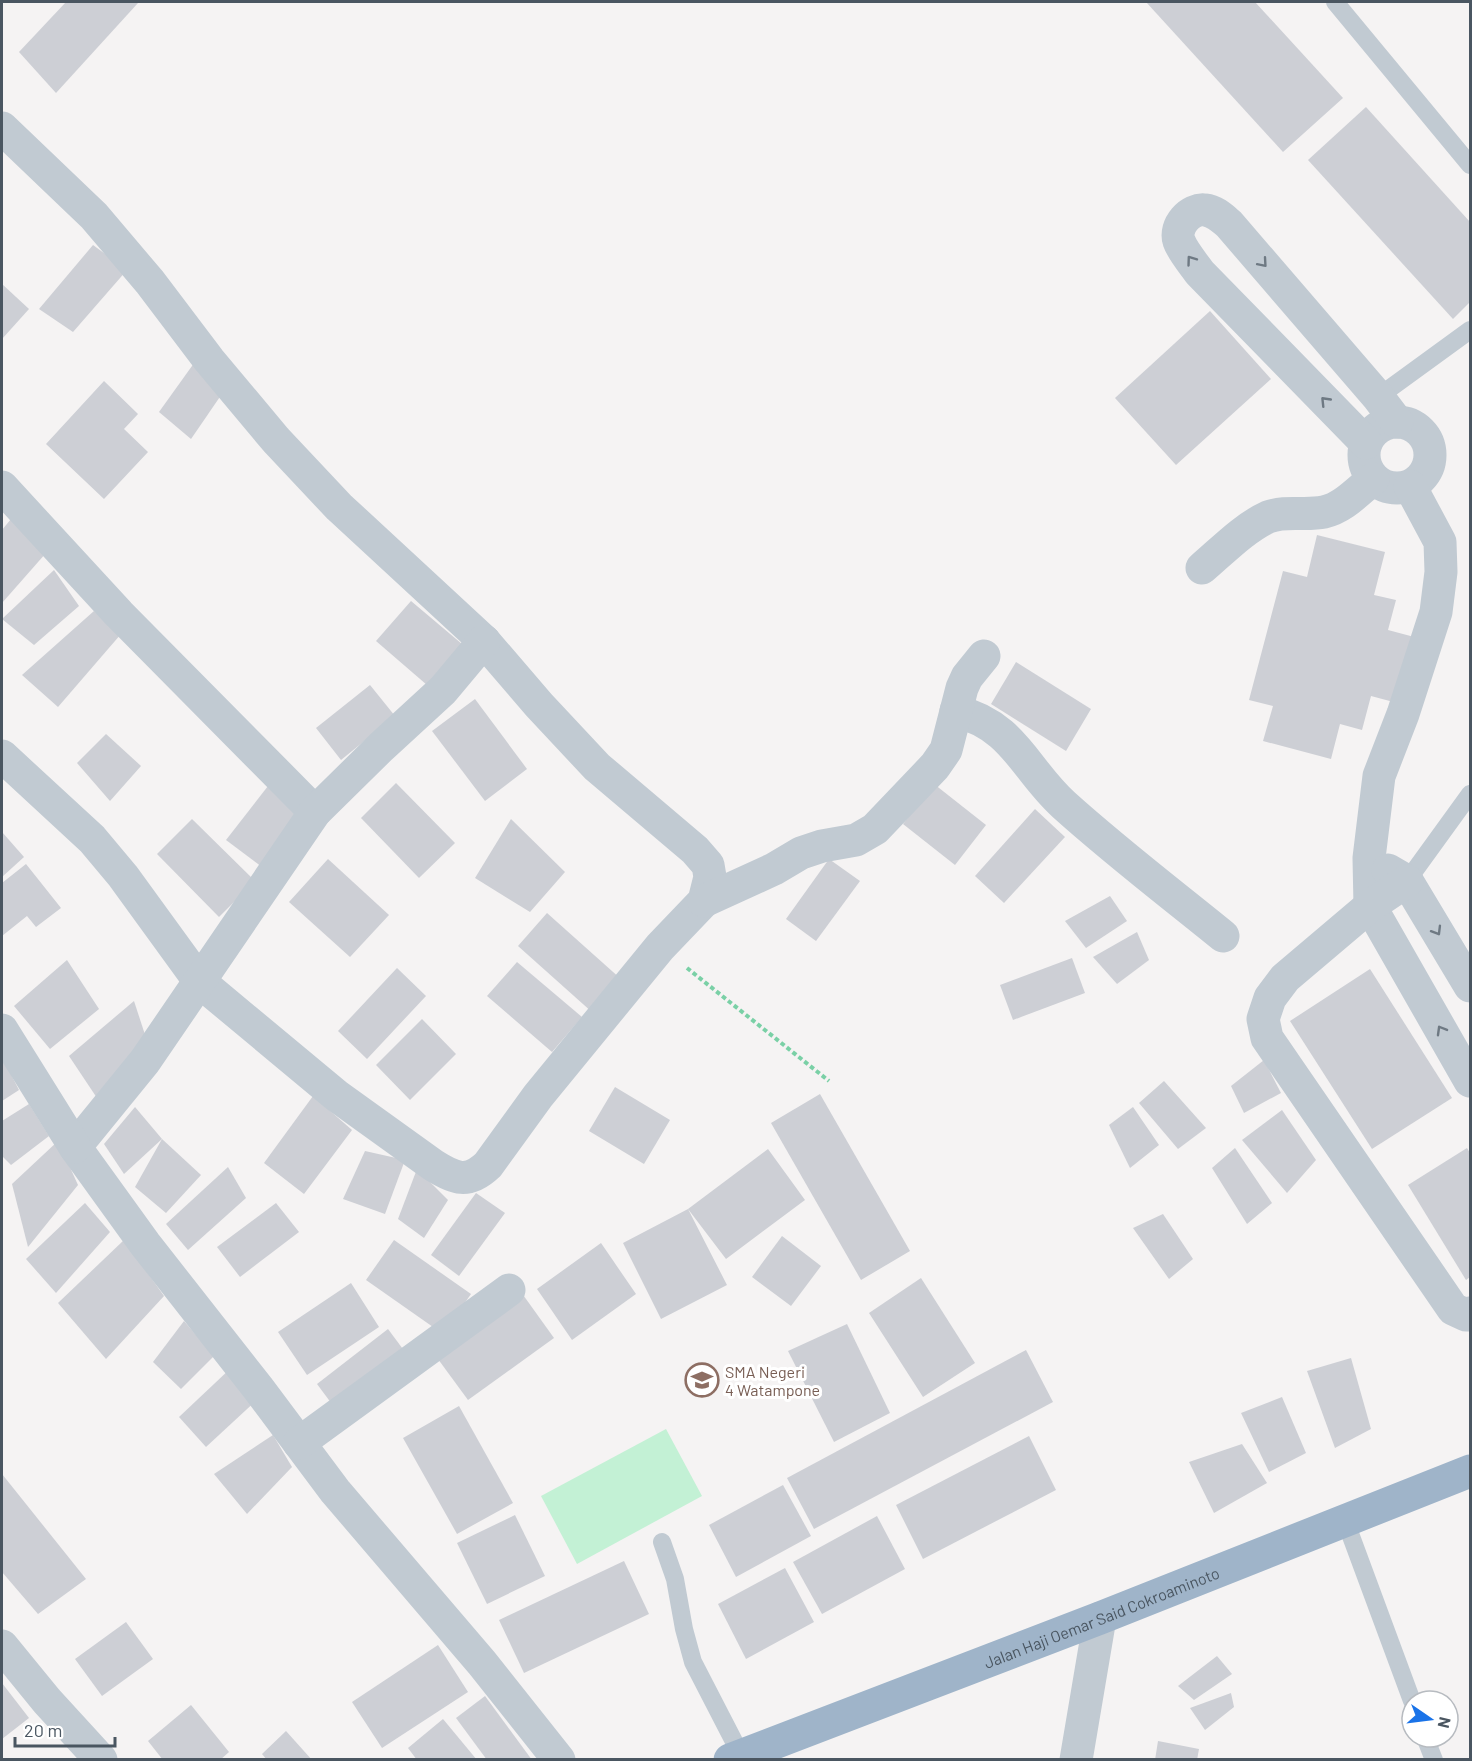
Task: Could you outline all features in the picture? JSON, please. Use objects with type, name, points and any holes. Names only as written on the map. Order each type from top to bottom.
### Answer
[{"type":"highway","name":"Jalan Haji Oemar Said Cokroaminoto","points":[[735,1757],[1100,1618],[1470,1471]]},
{"type":"street","points":[[2,128],[94,216],[150,282],[209,360],[269,431],[339,507],[484,641],[597,767],[695,850],[708,865],[710,877],[704,901]]},
{"type":"street","points":[[1366,443],[1200,273],[1179,240],[1179,226],[1186,218],[1198,211],[1206,210],[1218,214],[1230,224],[1388,409],[1420,431],[1427,442],[1430,455],[1428,468],[1420,479],[1410,486],[1397,489],[1384,486],[1373,479],[1366,468],[1364,456],[1366,443],[1373,432],[1384,425],[1388,409]]},
{"type":"street","points":[[1202,568],[1257,523],[1279,515],[1322,513],[1336,509],[1373,479]]},
{"type":"street","points":[[1410,486],[1440,542],[1441,572],[1436,612],[1403,714],[1379,776],[1369,858],[1370,906],[1470,1081]]},
{"type":"street","points":[[2,487],[119,614],[315,812]]},
{"type":"street","points":[[75,1147],[145,1062],[315,812],[443,690],[484,641]]},
{"type":"street","points":[[2,756],[92,839],[123,876],[200,982],[337,1096],[433,1166],[448,1175],[462,1178],[480,1173],[488,1165],[538,1096],[660,947],[704,901],[774,869],[801,853],[822,846],[856,840],[875,829],[935,766],[946,750],[967,676],[984,656]]},
{"type":"street","points":[[956,711],[974,716],[1002,733],[1064,805],[1223,936]]},
{"type":"street","points":[[1369,858],[1407,881],[1470,986]]},
{"type":"street","points":[[1407,881],[1370,906],[1285,978],[1270,998],[1263,1019],[1267,1038],[1453,1309],[1466,1315],[1470,1313]]},
{"type":"street","points":[[2,1030],[75,1147],[145,1244],[335,1491],[482,1663],[559,1760]]},
{"type":"street","points":[[299,1443],[509,1290]]},
{"type":"street","points":[[1076,1760],[1100,1618]]},
{"type":"street","points":[[2,1646],[47,1701],[101,1760]]},
{"type":"lane","points":[[1335,2],[1470,165]]},
{"type":"lane","points":[[1388,409],[1470,330]]},
{"type":"lane","points":[[1407,881],[1470,794]]},
{"type":"lane","points":[[1345,1520],[1408,1689]]},
{"type":"lane","points":[[662,1542],[675,1579],[684,1629],[693,1662],[735,1757]]},
{"type":"path","points":[[660,947],[829,1081]]},
{"type":"green space","points":[[666,1429],[702,1496],[577,1564],[541,1496]]},
{"type":"building","points":[[66,2],[138,3],[56,93],[19,52]]},
{"type":"building","points":[[1146,2],[1255,2],[1343,98],[1283,152]]},
{"type":"building","points":[[1366,107],[1470,222],[1470,302],[1453,319],[1308,160]]},
{"type":"building","points":[[93,245],[127,270],[73,332],[39,309]]},
{"type":"building","points":[[2,284],[29,309],[2,339]]},
{"type":"building","points":[[1210,311],[1271,379],[1176,465],[1115,398]]},
{"type":"building","points":[[197,359],[226,388],[191,439],[159,412]]},
{"type":"building","points":[[104,381],[138,414],[124,429],[148,452],[104,499],[46,444]]},
{"type":"building","points":[[11,519],[46,553],[2,603],[2,530]]},
{"type":"building","points":[[1317,535],[1385,552],[1374,595],[1396,600],[1388,630],[1418,638],[1401,704],[1371,696],[1362,730],[1340,724],[1331,759],[1263,741],[1273,706],[1249,700],[1283,571],[1307,577]]},
{"type":"building","points":[[54,570],[79,606],[34,645],[2,619]]},
{"type":"building","points":[[411,601],[462,644],[427,685],[376,641]]},
{"type":"building","points":[[94,611],[121,634],[58,707],[22,675]]},
{"type":"building","points":[[1016,662],[1091,709],[1066,751],[991,704]]},
{"type":"building","points":[[370,685],[395,716],[341,760],[316,728]]},
{"type":"building","points":[[475,699],[527,769],[485,801],[432,731]]},
{"type":"building","points":[[106,734],[141,766],[110,801],[77,763]]},
{"type":"building","points":[[396,783],[455,843],[419,878],[361,818]]},
{"type":"building","points":[[934,784],[986,825],[955,865],[903,824]]},
{"type":"building","points":[[268,786],[303,814],[262,867],[226,840]]},
{"type":"building","points":[[1035,809],[1065,837],[1004,903],[975,876]]},
{"type":"building","points":[[192,819],[255,881],[219,917],[157,854]]},
{"type":"building","points":[[511,819],[565,872],[530,912],[475,878]]},
{"type":"building","points":[[2,832],[24,857],[2,877]]},
{"type":"building","points":[[328,859],[389,915],[350,957],[289,902]]},
{"type":"building","points":[[829,859],[860,881],[816,941],[786,919]]},
{"type":"building","points":[[26,864],[61,908],[36,927],[27,916],[2,936],[2,883]]},
{"type":"building","points":[[1110,896],[1127,921],[1086,948],[1065,921]]},
{"type":"building","points":[[547,913],[622,980],[593,1013],[518,946]]},
{"type":"building","points":[[1137,932],[1149,960],[1117,984],[1093,957]]},
{"type":"building","points":[[1072,958],[1085,993],[1013,1020],[1000,985]]},
{"type":"building","points":[[67,960],[99,1009],[50,1049],[14,1006]]},
{"type":"building","points":[[517,962],[582,1017],[552,1052],[487,996]]},
{"type":"building","points":[[397,968],[426,996],[367,1059],[338,1031]]},
{"type":"building","points":[[1370,969],[1452,1098],[1372,1149],[1290,1021]]},
{"type":"building","points":[[134,1001],[150,1050],[97,1098],[69,1056]]},
{"type":"building","points":[[422,1019],[456,1054],[410,1100],[376,1065]]},
{"type":"building","points":[[2,1057],[19,1090],[2,1101]]},
{"type":"building","points":[[1264,1060],[1281,1093],[1244,1113],[1231,1086]]},
{"type":"building","points":[[1164,1081],[1206,1128],[1178,1149],[1139,1103]]},
{"type":"building","points":[[615,1087],[670,1120],[644,1164],[589,1131]]},
{"type":"building","points":[[820,1094],[910,1251],[861,1280],[771,1123]]},
{"type":"building","points":[[313,1096],[352,1130],[304,1194],[264,1163]]},
{"type":"building","points":[[29,1104],[49,1136],[11,1165],[2,1156],[2,1121]]},
{"type":"building","points":[[135,1107],[162,1139],[124,1174],[104,1144]]},
{"type":"building","points":[[1133,1107],[1159,1145],[1130,1168],[1109,1125]]},
{"type":"building","points":[[1282,1110],[1316,1160],[1287,1193],[1242,1140]]},
{"type":"building","points":[[162,1139],[201,1175],[166,1213],[135,1187]]},
{"type":"building","points":[[58,1141],[78,1185],[28,1247],[12,1184]]},
{"type":"building","points":[[1235,1148],[1272,1203],[1247,1224],[1212,1168]]},
{"type":"building","points":[[1467,1148],[1470,1153],[1470,1277],[1466,1280],[1408,1185]]},
{"type":"building","points":[[768,1149],[805,1200],[726,1259],[688,1209]]},
{"type":"building","points":[[365,1151],[405,1160],[385,1214],[343,1199]]},
{"type":"building","points":[[228,1167],[246,1198],[188,1250],[166,1224]]},
{"type":"building","points":[[417,1169],[448,1200],[424,1238],[398,1219]]},
{"type":"building","points":[[476,1193],[505,1213],[459,1276],[431,1255]]},
{"type":"building","points":[[85,1203],[110,1232],[56,1293],[26,1259]]},
{"type":"building","points":[[276,1203],[299,1232],[240,1277],[217,1247]]},
{"type":"building","points":[[688,1209],[727,1285],[661,1319],[623,1243]]},
{"type":"building","points":[[1163,1214],[1193,1259],[1169,1279],[1133,1228]]},
{"type":"building","points":[[782,1236],[821,1266],[791,1306],[752,1277]]},
{"type":"building","points":[[124,1240],[164,1296],[106,1359],[58,1303]]},
{"type":"building","points":[[394,1240],[471,1294],[443,1334],[366,1280]]},
{"type":"building","points":[[601,1243],[636,1294],[572,1340],[537,1289]]},
{"type":"building","points":[[921,1278],[975,1363],[923,1397],[869,1313]]},
{"type":"building","points":[[351,1283],[379,1327],[307,1375],[278,1332]]},
{"type":"building","points":[[521,1292],[554,1338],[468,1400],[435,1355]]},
{"type":"building","points":[[184,1321],[214,1356],[181,1389],[153,1362]]},
{"type":"building","points":[[847,1324],[890,1413],[834,1442],[788,1351]]},
{"type":"building","points":[[388,1329],[417,1368],[346,1423],[317,1384]]},
{"type":"building","points":[[1026,1350],[1053,1402],[814,1529],[787,1478]]},
{"type":"building","points":[[1351,1358],[1371,1429],[1335,1448],[1307,1371]]},
{"type":"building","points":[[232,1367],[260,1397],[206,1447],[179,1417]]},
{"type":"building","points":[[1282,1397],[1306,1453],[1269,1472],[1241,1413]]},
{"type":"building","points":[[459,1406],[513,1503],[457,1534],[403,1438]]},
{"type":"building","points":[[273,1435],[292,1467],[247,1514],[214,1474]]},
{"type":"building","points":[[1029,1436],[1056,1490],[923,1559],[896,1505]]},
{"type":"building","points":[[1242,1444],[1267,1483],[1214,1513],[1189,1462]]},
{"type":"building","points":[[2,1474],[86,1579],[38,1614],[2,1572]]},
{"type":"building","points":[[783,1485],[811,1536],[736,1577],[709,1525]]},
{"type":"building","points":[[515,1515],[545,1576],[487,1604],[457,1543]]},
{"type":"building","points":[[877,1516],[905,1569],[822,1614],[793,1562]]},
{"type":"building","points":[[624,1561],[649,1614],[524,1673],[499,1620]]},
{"type":"building","points":[[785,1568],[814,1622],[746,1659],[718,1604]]},
{"type":"building","points":[[126,1622],[153,1659],[102,1696],[75,1659]]},
{"type":"building","points":[[438,1645],[468,1692],[382,1748],[352,1702]]},
{"type":"building","points":[[1217,1656],[1232,1674],[1194,1700],[1178,1686]]},
{"type":"building","points":[[2,1683],[29,1718],[2,1739]]},
{"type":"building","points":[[1231,1693],[1234,1707],[1205,1730],[1190,1708]]},
{"type":"building","points":[[485,1696],[532,1760],[487,1760],[456,1718]]},
{"type":"building","points":[[191,1705],[229,1752],[220,1760],[163,1760],[148,1741]]},
{"type":"building","points":[[443,1719],[477,1760],[417,1760],[408,1748]]},
{"type":"building","points":[[286,1731],[312,1760],[267,1760],[262,1754]]},
{"type":"building","points":[[1158,1741],[1199,1749],[1197,1760],[1155,1760]]},
{"type":"place","name":"SMA Negeri 4 Watampone","points":[[702,1380]]}]
